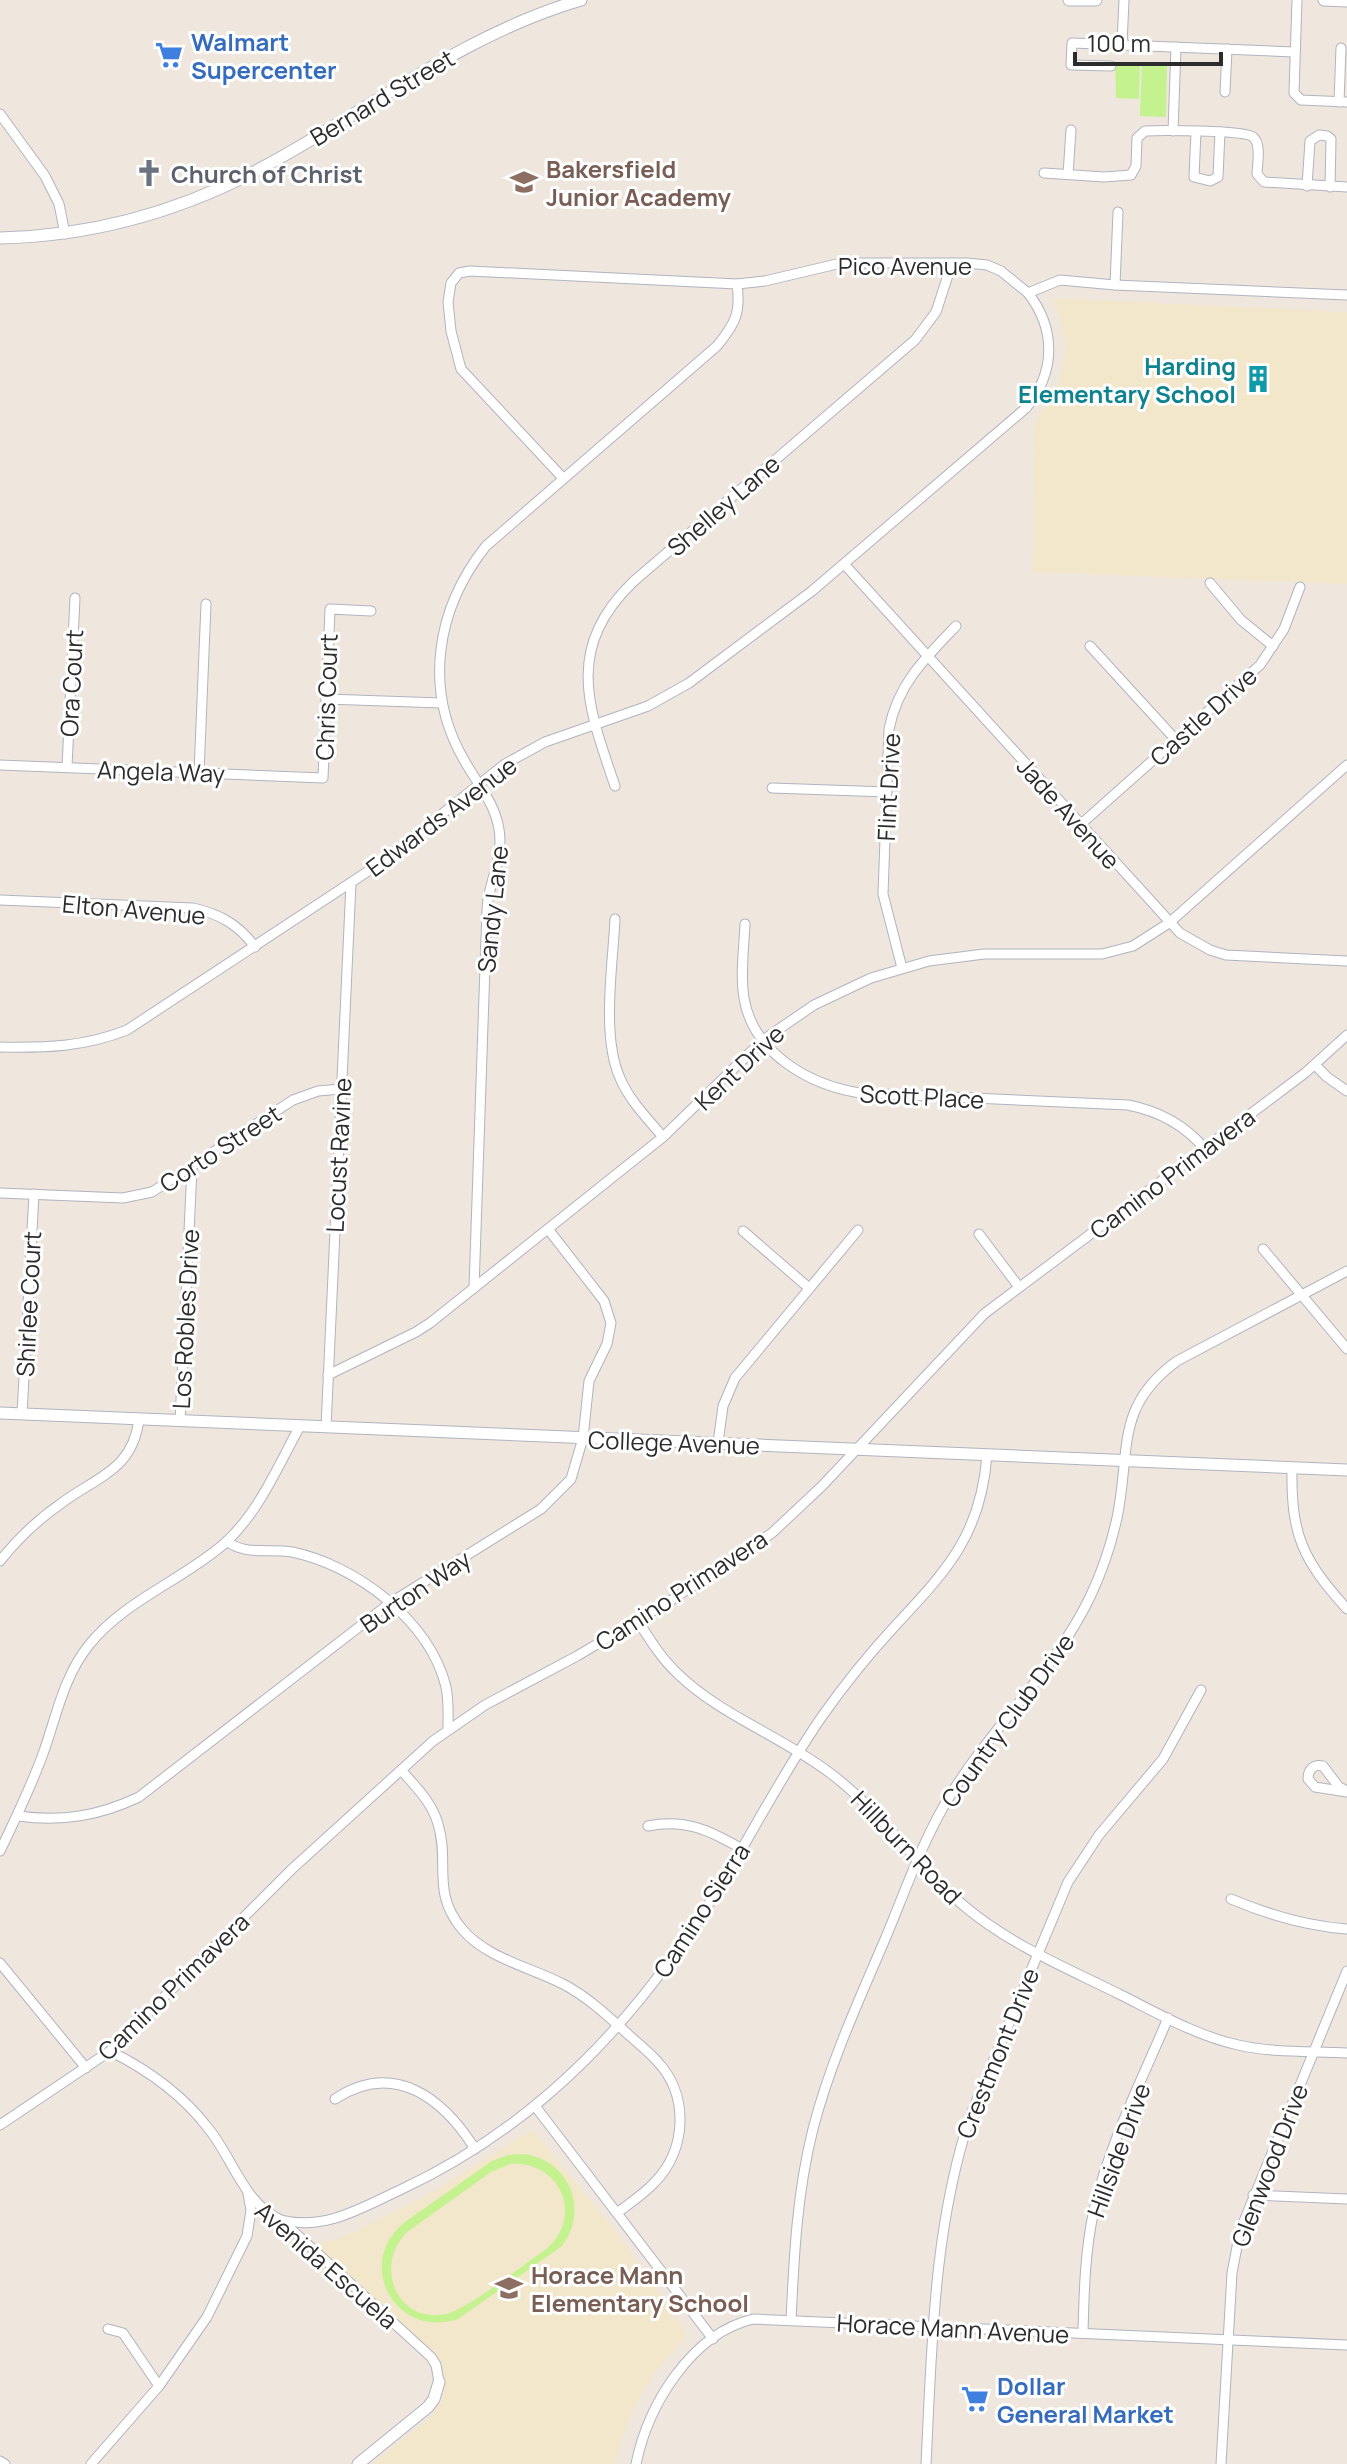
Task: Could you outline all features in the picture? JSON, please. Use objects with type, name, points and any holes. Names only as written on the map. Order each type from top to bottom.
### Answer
[{"type":"street","name":"Bernard Street","points":[[0,238],[65,234],[140,217],[215,190],[278,158],[477,41],[581,0]]},
{"type":"street","points":[[1069,0],[1096,0]]},
{"type":"street","points":[[1122,44],[1124,0]]},
{"type":"street","points":[[1297,0],[1293,88],[1297,97],[1301,100],[1343,102],[1341,48]]},
{"type":"street","points":[[1324,0],[1347,1]]},
{"type":"street","points":[[1111,66],[1071,65],[1072,43],[1294,52]]},
{"type":"street","points":[[1173,131],[1176,47]]},
{"type":"street","points":[[1225,92],[1227,49]]},
{"type":"street","points":[[0,114],[45,176],[59,204],[65,234]]},
{"type":"street","points":[[1068,174],[1071,130]]},
{"type":"street","points":[[1044,173],[1131,175],[1136,166],[1137,138],[1141,133],[1149,130],[1220,132],[1254,138],[1258,146],[1257,174],[1264,182],[1347,187]]},
{"type":"street","points":[[1196,132],[1194,177],[1210,181],[1218,177],[1220,132]]},
{"type":"street","points":[[1307,186],[1310,141],[1319,135],[1331,139],[1330,187]]},
{"type":"street","points":[[1115,285],[1118,212]]},
{"type":"street","name":"Pico Avenue","points":[[563,478],[461,369],[448,310],[449,291],[459,273],[470,271],[737,284],[765,281],[841,263],[952,263],[987,265],[1001,271],[1028,293]]},
{"type":"street","name":"Shelley Lane","points":[[615,786],[594,725],[588,670],[595,636],[612,605],[634,581],[915,340],[936,312],[952,263]]},
{"type":"street","points":[[1028,293],[1060,280],[1347,295]]},
{"type":"street","name":"Sandy Lane","points":[[474,1288],[488,901],[497,868],[500,838],[493,807],[459,752],[441,703],[441,640],[451,603],[486,546],[717,346],[734,322],[740,306],[737,284]]},
{"type":"street","name":"Edwards Avenue","points":[[0,1047],[62,1047],[107,1038],[146,1020],[379,864],[524,752],[648,706],[689,683],[812,591],[1026,408],[1047,371],[1049,343],[1042,316],[1028,293]]},
{"type":"street","name":"Jade Avenue","points":[[844,564],[1169,923],[1194,943],[1226,955],[1347,961]]},
{"type":"street","points":[[1210,583],[1241,620],[1273,646]]},
{"type":"street","name":"Castle Drive","points":[[1080,825],[1246,679],[1273,646],[1300,587]]},
{"type":"street","name":"Ora Court","points":[[67,767],[75,598]]},
{"type":"street","points":[[199,773],[206,604]]},
{"type":"street","name":"Chris Court","points":[[323,778],[330,609],[371,611]]},
{"type":"street","name":"Flint Drive","points":[[902,968],[883,894],[889,729],[906,682],[956,626]]},
{"type":"street","points":[[1090,646],[1176,740]]},
{"type":"street","points":[[326,699],[441,703]]},
{"type":"street","name":"Angela Way","points":[[0,765],[323,778]]},
{"type":"street","name":"Kent Drive","points":[[328,1375],[416,1332],[663,1137],[763,1040],[835,994],[902,968],[943,959],[984,954],[1102,954],[1133,946],[1169,923],[1347,765]]},
{"type":"street","points":[[772,788],[887,792]]},
{"type":"street","name":"Locust Ravine","points":[[326,1427],[351,883]]},
{"type":"street","name":"Elton Avenue","points":[[0,900],[193,908],[223,917],[255,947]]},
{"type":"street","points":[[615,919],[610,1032],[614,1062],[628,1094],[663,1137]]},
{"type":"street","name":"Scott Place","points":[[745,924],[744,999],[751,1020],[763,1040],[792,1068],[826,1086],[885,1095],[1128,1105],[1160,1113],[1205,1149]]},
{"type":"street","name":"Camino Primavera","points":[[0,2125],[110,2051],[292,1869],[448,1730],[485,1705],[638,1621],[772,1533],[806,1502],[984,1314],[1315,1065],[1347,1035]]},
{"type":"street","points":[[1315,1065],[1347,1091]]},
{"type":"street","name":"Corto Street","points":[[0,1193],[135,1197],[164,1186],[293,1100],[318,1091],[341,1089]]},
{"type":"street","name":"Los Robles Drive","points":[[180,1421],[192,1168]]},
{"type":"street","name":"Shirlee Court","points":[[22,1414],[34,1194]]},
{"type":"street","name":"Burton Way","points":[[18,1816],[50,1819],[82,1817],[139,1797],[390,1603],[541,1509],[571,1479],[583,1438],[589,1381],[607,1344],[611,1323],[609,1311],[600,1295],[548,1229]]},
{"type":"street","points":[[718,1443],[723,1406],[735,1378],[858,1230]]},
{"type":"street","points":[[743,1231],[809,1288]]},
{"type":"street","points":[[979,1234],[1019,1287]]},
{"type":"street","points":[[1263,1249],[1347,1349]]},
{"type":"street","name":"Country Club Drive","points":[[791,2320],[798,2207],[813,2128],[843,2041],[932,1828],[968,1767],[1058,1651],[1089,1599],[1117,1518],[1125,1440],[1134,1410],[1164,1370],[1347,1271]]},
{"type":"street","name":"College Avenue","points":[[0,1413],[1347,1470]]},
{"type":"street","name":"Los Robles Drive","points":[[0,1561],[42,1518],[120,1465],[134,1442],[139,1419]]},
{"type":"street","points":[[0,1851],[18,1816],[44,1750],[62,1692],[90,1643],[120,1614],[227,1541],[261,1497],[300,1426]]},
{"type":"street","name":"Camino Sierra","points":[[281,2220],[309,2224],[336,2219],[411,2185],[475,2149],[535,2106],[588,2059],[619,2026],[681,1947],[799,1752],[852,1676],[932,1588],[958,1552],[977,1512],[987,1455]]},
{"type":"street","points":[[1292,1468],[1291,1501],[1298,1538],[1315,1572],[1347,1609]]},
{"type":"street","points":[[227,1541],[242,1549],[289,1551],[330,1564],[369,1585],[419,1634],[441,1673],[448,1696],[448,1730]]},
{"type":"street","name":"Hillburn Road","points":[[638,1621],[666,1663],[696,1690],[827,1771],[869,1805],[964,1906],[1007,1937],[1197,2033],[1239,2046],[1347,2053]]},
{"type":"street","name":"Crestmont Drive","points":[[926,2464],[944,2218],[960,2148],[1063,1893],[1085,1855],[1163,1759],[1201,1690]]},
{"type":"street","points":[[401,1770],[425,1797],[438,1822],[443,1890],[463,1930],[487,1949],[580,1994],[619,2026],[667,2073],[678,2098],[680,2129],[672,2159],[654,2184],[617,2213]]},
{"type":"street","points":[[648,1826],[676,1822],[691,1824],[716,1833],[742,1849]]},
{"type":"street","points":[[1231,1899],[1279,1918],[1347,1929]]},
{"type":"street","points":[[0,1963],[86,2068]]},
{"type":"street","name":"Glenwood Drive","points":[[1221,2464],[1234,2254],[1253,2195],[1347,1971]]},
{"type":"street","name":"Hillside Drive","points":[[1083,2333],[1085,2265],[1095,2208],[1112,2153],[1168,2018]]},
{"type":"street","name":"Avenida Escuela","points":[[110,2051],[151,2074],[187,2104],[220,2143],[247,2192],[262,2209],[281,2220],[431,2357],[439,2382]]},
{"type":"street","points":[[335,2099],[373,2083],[414,2089],[452,2116],[475,2149]]},
{"type":"street","points":[[535,2106],[713,2339]]},
{"type":"street","points":[[91,2464],[159,2386],[200,2327],[240,2252],[250,2224],[247,2192]]},
{"type":"street","points":[[1253,2195],[1347,2199]]},
{"type":"street","name":"Horace Mann Avenue","points":[[636,2464],[643,2439],[661,2399],[687,2363],[713,2339],[740,2322],[753,2319],[1347,2345]]},
{"type":"street","points":[[108,2329],[123,2333],[159,2386]]},
{"type":"street","points":[[358,2464],[428,2407],[439,2382]]},
{"type":"shaded area","points":[[1053,298],[1347,312],[1347,584],[1033,572],[1034,424],[1059,383],[1066,352],[1062,325]]},
{"type":"shaded area","name":"Horace Mann Elementary School","points":[[530,2131],[536,2134],[617,2233],[686,2332],[685,2338],[654,2374],[641,2395],[623,2435],[615,2464],[372,2464],[434,2414],[443,2397],[445,2378],[433,2352],[316,2245],[345,2236],[432,2192]]},
{"type":"green space","points":[[1115,63],[1140,64],[1139,99],[1116,98]]},
{"type":"green space","points":[[1142,64],[1167,65],[1166,117],[1140,116]]},
{"type":"green space","points":[[525,2154],[541,2158],[564,2177],[574,2203],[574,2217],[562,2246],[458,2319],[436,2323],[416,2318],[400,2308],[389,2294],[383,2276],[383,2257],[390,2239],[405,2222],[492,2161],[508,2155]],"holes":[[[510,2164],[528,2165],[543,2171],[562,2194],[564,2222],[557,2237],[510,2276],[456,2310],[429,2315],[414,2310],[403,2301],[395,2290],[391,2276],[397,2246],[407,2232],[491,2172]]]},
{"type":"place","name":"Walmart Supercenter","points":[[169,55]]},
{"type":"place","name":"Church of Christ","points":[[149,173]]},
{"type":"place","name":"Bakersfield Junior Academy","points":[[524,182]]},
{"type":"place","name":"Harding Elementary School","points":[[1258,379]]},
{"type":"place","name":"Horace Mann Elementary School","points":[[509,2288]]},
{"type":"place","name":"Dollar General Market","points":[[975,2399]]}]
